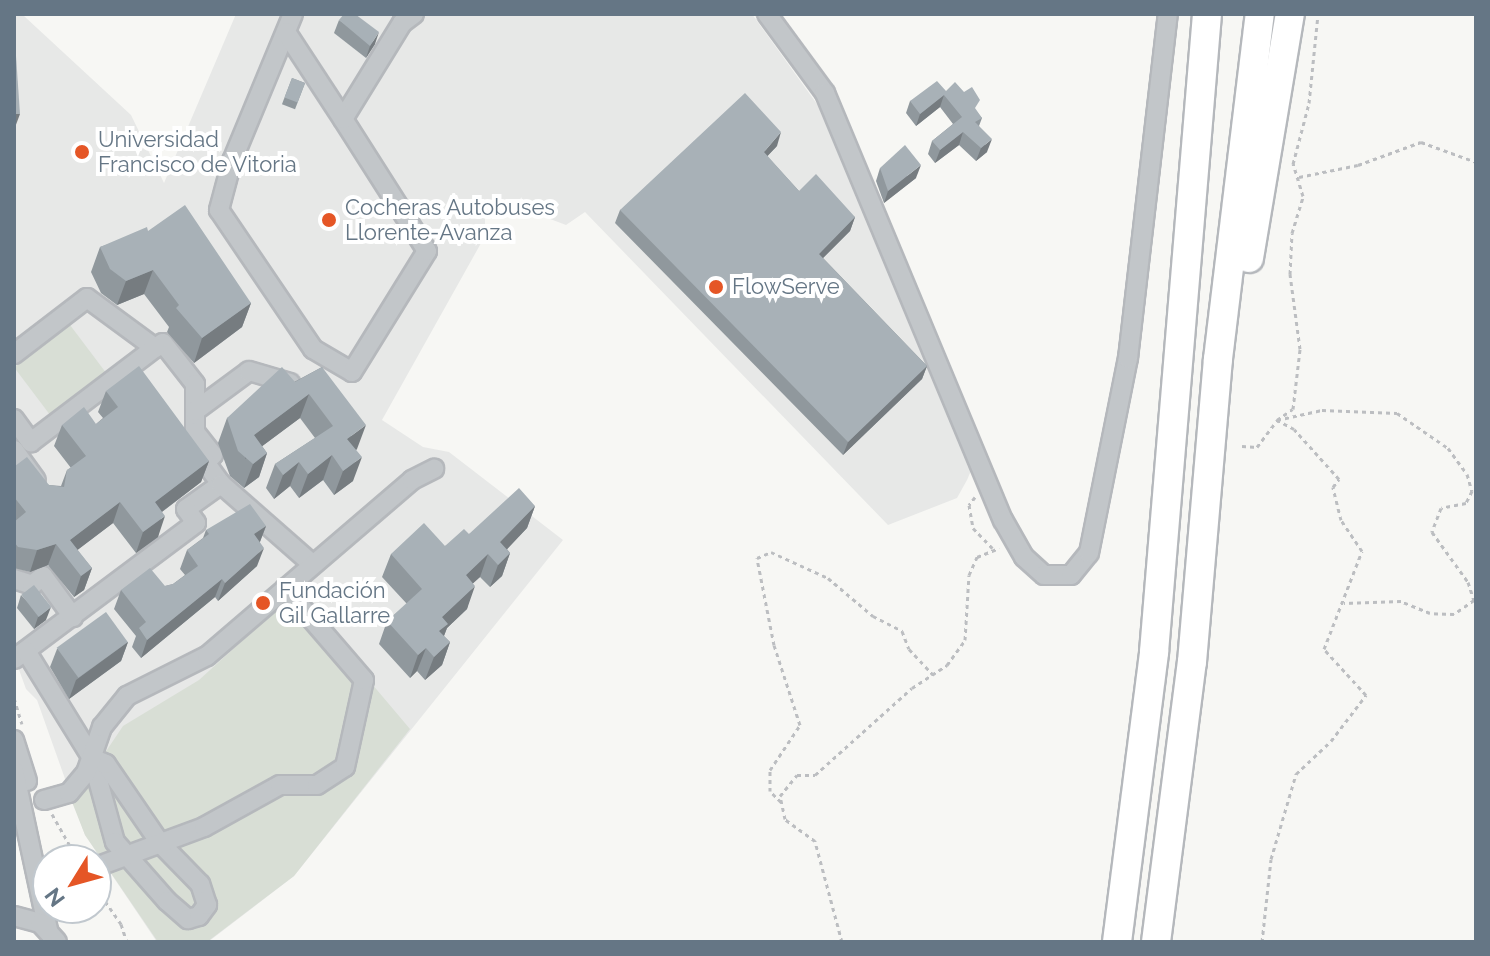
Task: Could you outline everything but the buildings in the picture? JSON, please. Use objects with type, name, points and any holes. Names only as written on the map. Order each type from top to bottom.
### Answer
[{"type":"highway","points":[[1117,942],[1154,652],[1207,14]]},
{"type":"highway","points":[[1156,942],[1202,557],[1218,359],[1260,14]]},
{"type":"highway","points":[[1202,557],[1219,505],[1244,288],[1290,14]]},
{"type":"street","points":[[343,119],[402,23],[414,14]]},
{"type":"street","points":[[767,14],[825,93],[986,481],[1019,548],[1044,575],[1071,575],[1089,553],[1140,287],[1168,14]]},
{"type":"street","points":[[290,23],[343,119],[427,251],[352,372],[313,349],[219,210],[232,161],[290,23]]},
{"type":"street","points":[[14,354],[87,298],[155,348]]},
{"type":"street","points":[[22,449],[163,343],[195,384],[195,432],[213,455],[205,462],[221,484],[312,564]]},
{"type":"street","points":[[195,411],[249,371],[290,383]]},
{"type":"street","points":[[14,419],[22,449],[50,498]]},
{"type":"street","points":[[44,800],[69,793],[92,758],[102,727],[127,696],[207,656],[412,480],[434,469]]},
{"type":"street","points":[[92,758],[106,764],[160,843],[206,896],[206,911],[199,916],[188,919],[115,842],[92,758],[20,655],[196,523],[186,509],[221,484]]},
{"type":"street","points":[[14,579],[32,585],[43,576],[73,617]]},
{"type":"street","points":[[112,861],[204,827],[280,785],[317,785],[345,767],[364,680],[285,588]]},
{"type":"street","points":[[14,740],[31,804],[29,831]]},
{"type":"street","points":[[14,771],[52,936]]},
{"type":"street","points":[[14,916],[31,918],[52,936]]},
{"type":"path","points":[[1242,446],[1257,447],[1277,420],[1293,409],[1300,349],[1290,274],[1292,233],[1303,196],[1293,164],[1309,103],[1318,14]]},
{"type":"path","points":[[1299,177],[1358,165],[1421,142],[1476,162]]},
{"type":"path","points":[[1277,420],[1322,410],[1397,413],[1448,448],[1467,474],[1472,491],[1466,503],[1441,508],[1432,532],[1468,582],[1474,600],[1454,614],[1430,613],[1401,601],[1344,603]]},
{"type":"path","points":[[1262,942],[1271,859],[1296,774],[1331,741],[1366,695],[1324,649],[1362,551],[1341,520],[1333,487],[1339,479],[1294,429],[1277,420]]},
{"type":"path","points":[[986,481],[969,505],[973,528],[992,548]]},
{"type":"path","points":[[781,802],[797,775],[815,775],[933,675],[965,640],[969,575],[977,557],[992,548],[1019,548]]},
{"type":"path","points":[[842,942],[815,841],[785,819],[781,802],[770,791],[770,770],[800,725],[774,645],[757,558],[771,552],[828,578],[873,616],[902,631],[909,649],[933,675]]},
{"type":"path","points":[[112,911],[121,924],[127,942]]},
{"type":"shaded area","points":[[14,14],[24,16],[131,115],[164,183],[236,14],[752,14],[822,111],[973,466],[957,498],[888,525],[585,212],[566,225],[508,203],[485,216],[485,236],[382,420],[423,447],[449,452],[563,540],[294,876],[208,942],[157,942],[112,875],[112,844],[91,844],[85,835],[37,700],[26,689],[14,656]]},
{"type":"shaded area","points":[[70,325],[107,375],[51,417],[14,367]]},
{"type":"shaded area","points":[[295,593],[410,729],[294,876],[207,942],[158,942],[112,875],[112,844],[91,844],[72,802],[123,726],[199,680]]},
{"type":"place","name":"Universidad Francisco de Vitoria","points":[[82,152]]},
{"type":"place","name":"Cocheras Autobuses Llorente-Avanza","points":[[329,220]]},
{"type":"place","name":"FlowServe","points":[[716,287]]},
{"type":"place","name":"Fundación Gil Gallarre","points":[[263,603]]}]
